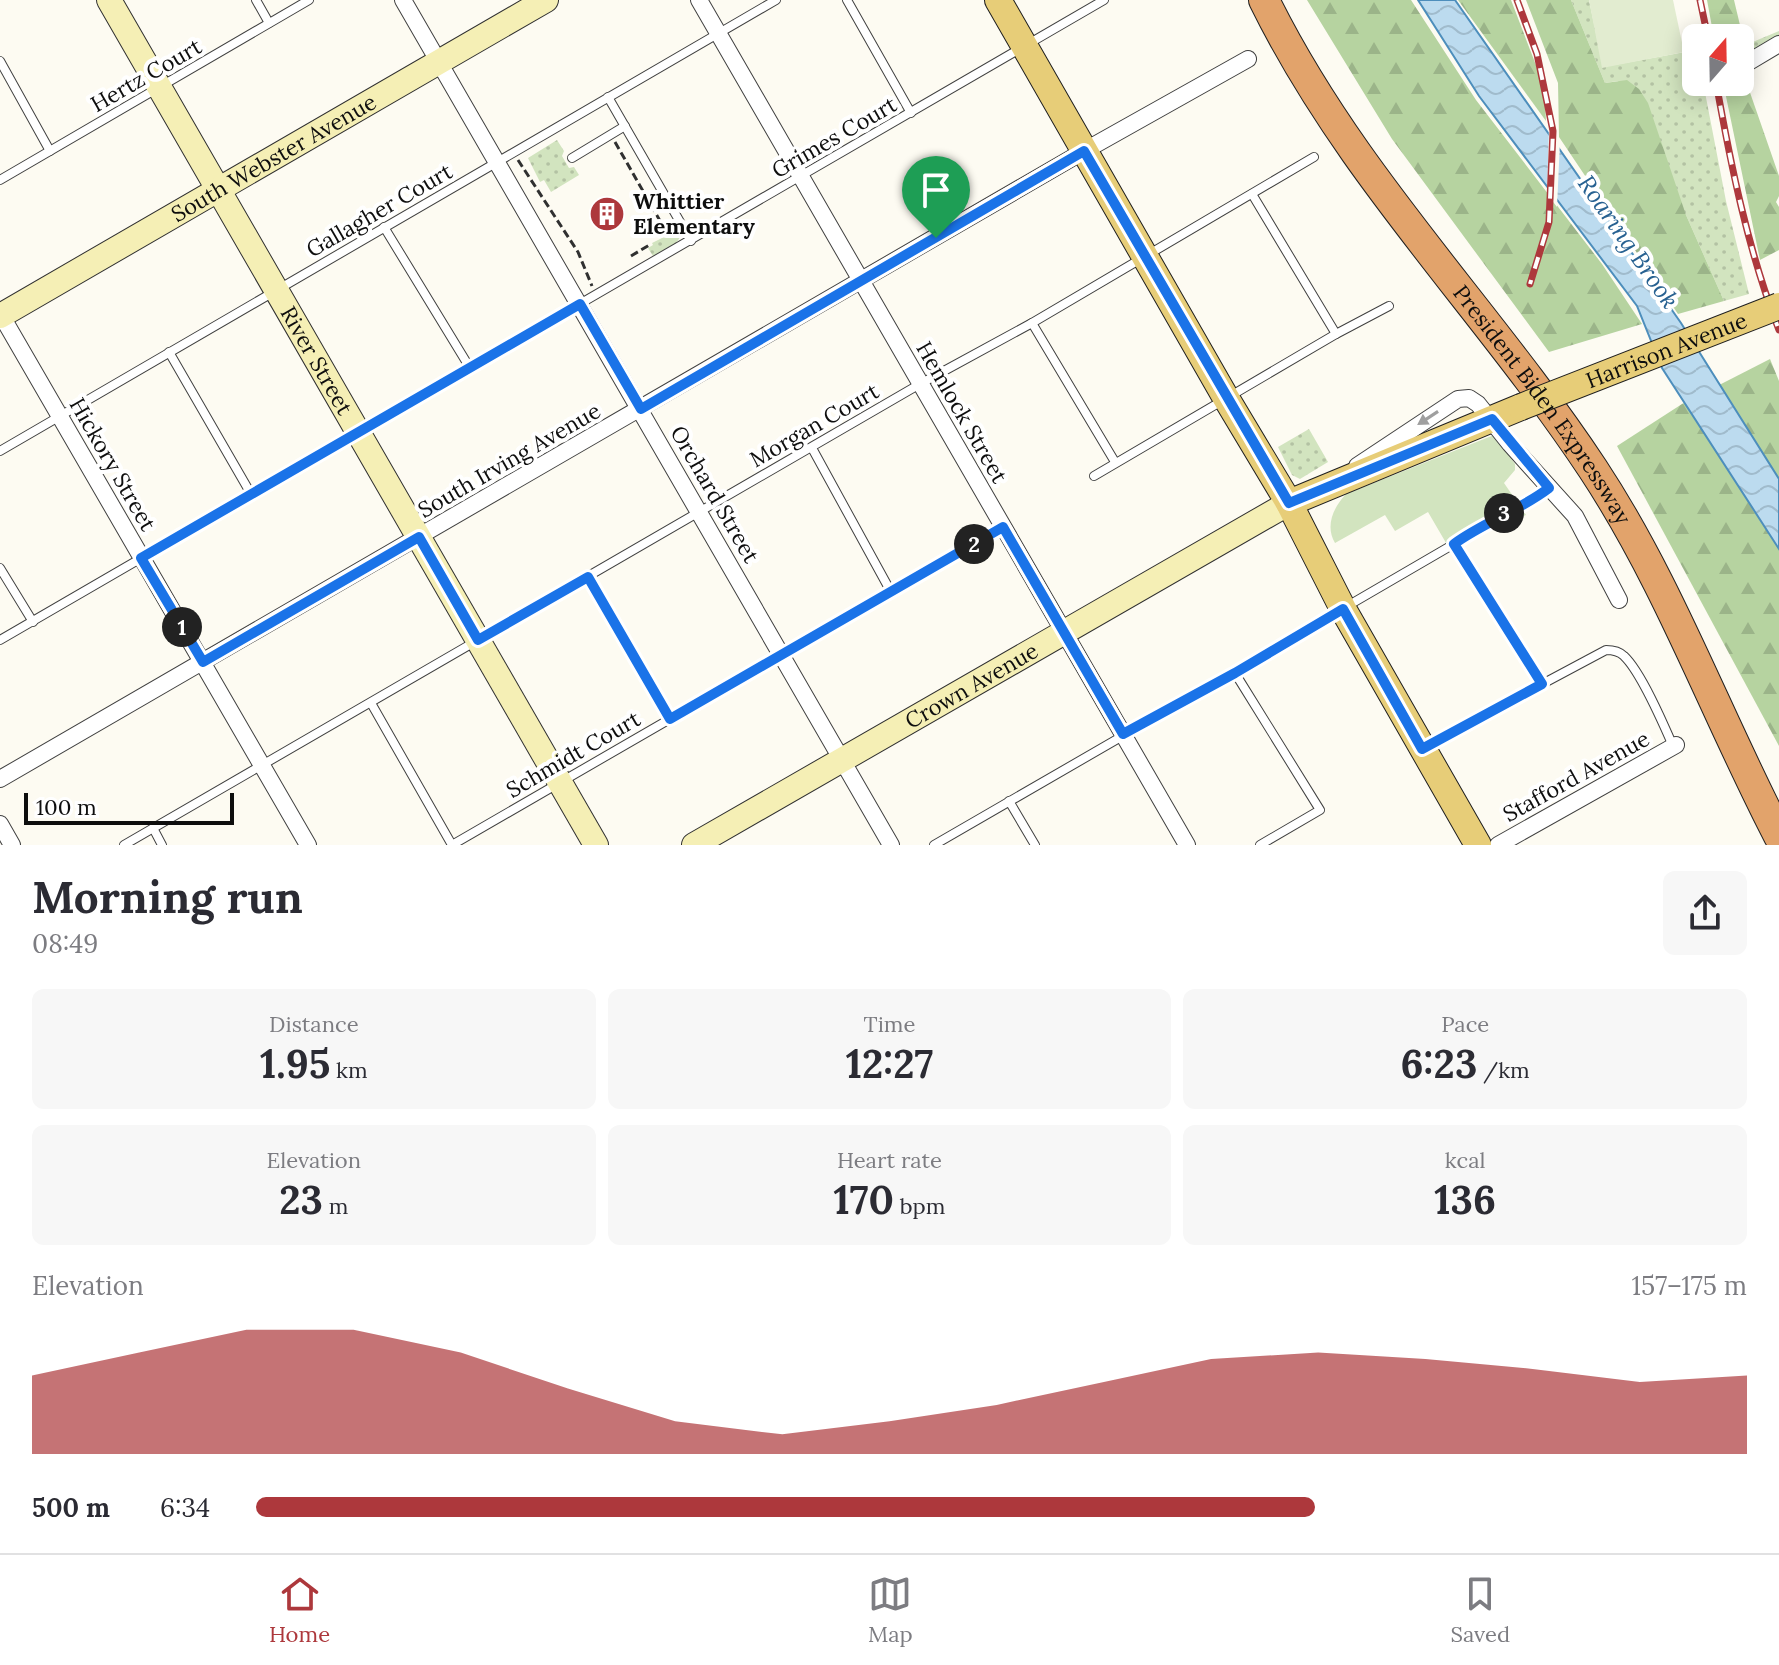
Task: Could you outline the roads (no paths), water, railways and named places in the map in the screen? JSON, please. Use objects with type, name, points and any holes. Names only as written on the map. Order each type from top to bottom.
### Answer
[{"type":"highway","name":"President Biden Expressway","points":[[1264,0],[1302,72],[1342,135],[1520,366],[1601,481],[1651,571],[1779,836]]},
{"type":"highway","name":"President Biden Expressway","points":[[1281,0],[1324,75],[1380,161],[1442,245],[1564,396],[1615,471],[1679,585],[1779,796]]},
{"type":"main road","name":"River Street","points":[[109,0],[596,845]]},
{"type":"main road","name":"South Webster Avenue","points":[[0,314],[546,0]]},
{"type":"main road","points":[[998,0],[1289,503],[1343,609],[1478,845]]},
{"type":"main road","name":"Harrison Avenue","points":[[1289,503],[1521,407],[1779,306]]},
{"type":"main road","name":"Crown Avenue","points":[[694,845],[1289,503]]},
{"type":"street","name":"Orchard Street","points":[[403,0],[891,845]]},
{"type":"street","name":"Hemlock Street","points":[[699,0],[1187,845]]},
{"type":"street","points":[[1754,59],[1779,44]]},
{"type":"street","name":"South Irving Avenue","points":[[0,779],[1248,59]]},
{"type":"street","name":"Hickory Street","points":[[0,314],[308,845]]},
{"type":"street","points":[[1492,419],[1575,516],[1619,600]]},
{"type":"street","name":"Stafford Avenue","points":[[1498,845],[1675,745]]},
{"type":"street","points":[[0,824],[12,845]]},
{"type":"lane","points":[[256,0],[269,23]]},
{"type":"lane","name":"Hertz Court","points":[[0,180],[309,0]]},
{"type":"lane","name":"Gallagher Court","points":[[0,451],[776,0]]},
{"type":"lane","points":[[847,0],[911,113]]},
{"type":"lane","name":"Grimes Court","points":[[0,640],[1104,0]]},
{"type":"lane","points":[[0,61],[50,151]]},
{"type":"lane","points":[[608,97],[691,241]]},
{"type":"lane","points":[[572,158],[625,126]]},
{"type":"lane","name":"Morgan Court","points":[[124,845],[920,384],[1032,323],[1314,157]]},
{"type":"lane","points":[[1252,194],[1336,334]]},
{"type":"lane","points":[[384,227],[470,368]]},
{"type":"lane","points":[[1094,476],[1389,306]]},
{"type":"lane","points":[[1032,323],[1115,462]]},
{"type":"lane","points":[[169,352],[251,494]]},
{"type":"lane","points":[[812,448],[891,592]]},
{"type":"lane","points":[[934,845],[1123,734],[1235,673],[1473,530],[1531,502],[1549,488]]},
{"type":"lane","name":"Schmidt Court","points":[[452,845],[1003,527]]},
{"type":"lane","points":[[1454,544],[1542,684]]},
{"type":"lane","points":[[0,568],[33,622]]},
{"type":"lane","points":[[588,577],[670,719]]},
{"type":"lane","points":[[1422,749],[1606,650],[1615,650],[1627,659],[1675,745]]},
{"type":"lane","points":[[1235,673],[1320,810],[1260,845]]},
{"type":"lane","points":[[371,703],[452,845]]},
{"type":"lane","points":[[1009,801],[1035,845]]},
{"type":"lane","points":[[153,828],[162,845]]},
{"type":"water","points":[[1418,0],[1455,0],[1681,323],[1779,479],[1779,549],[1662,368],[1637,306],[1479,96]]},
{"type":"railway","points":[[1517,0],[1537,54],[1553,131],[1549,222],[1530,284]]},
{"type":"railway","points":[[1700,0],[1705,24]]},
{"type":"railway","points":[[1719,96],[1742,208],[1758,270],[1779,330]]},
{"type":"place","name":"Whittier Elementary","points":[[607,214]]},
{"type":"water label","name":"Roaring Brook","points":[[1628,242]]}]
